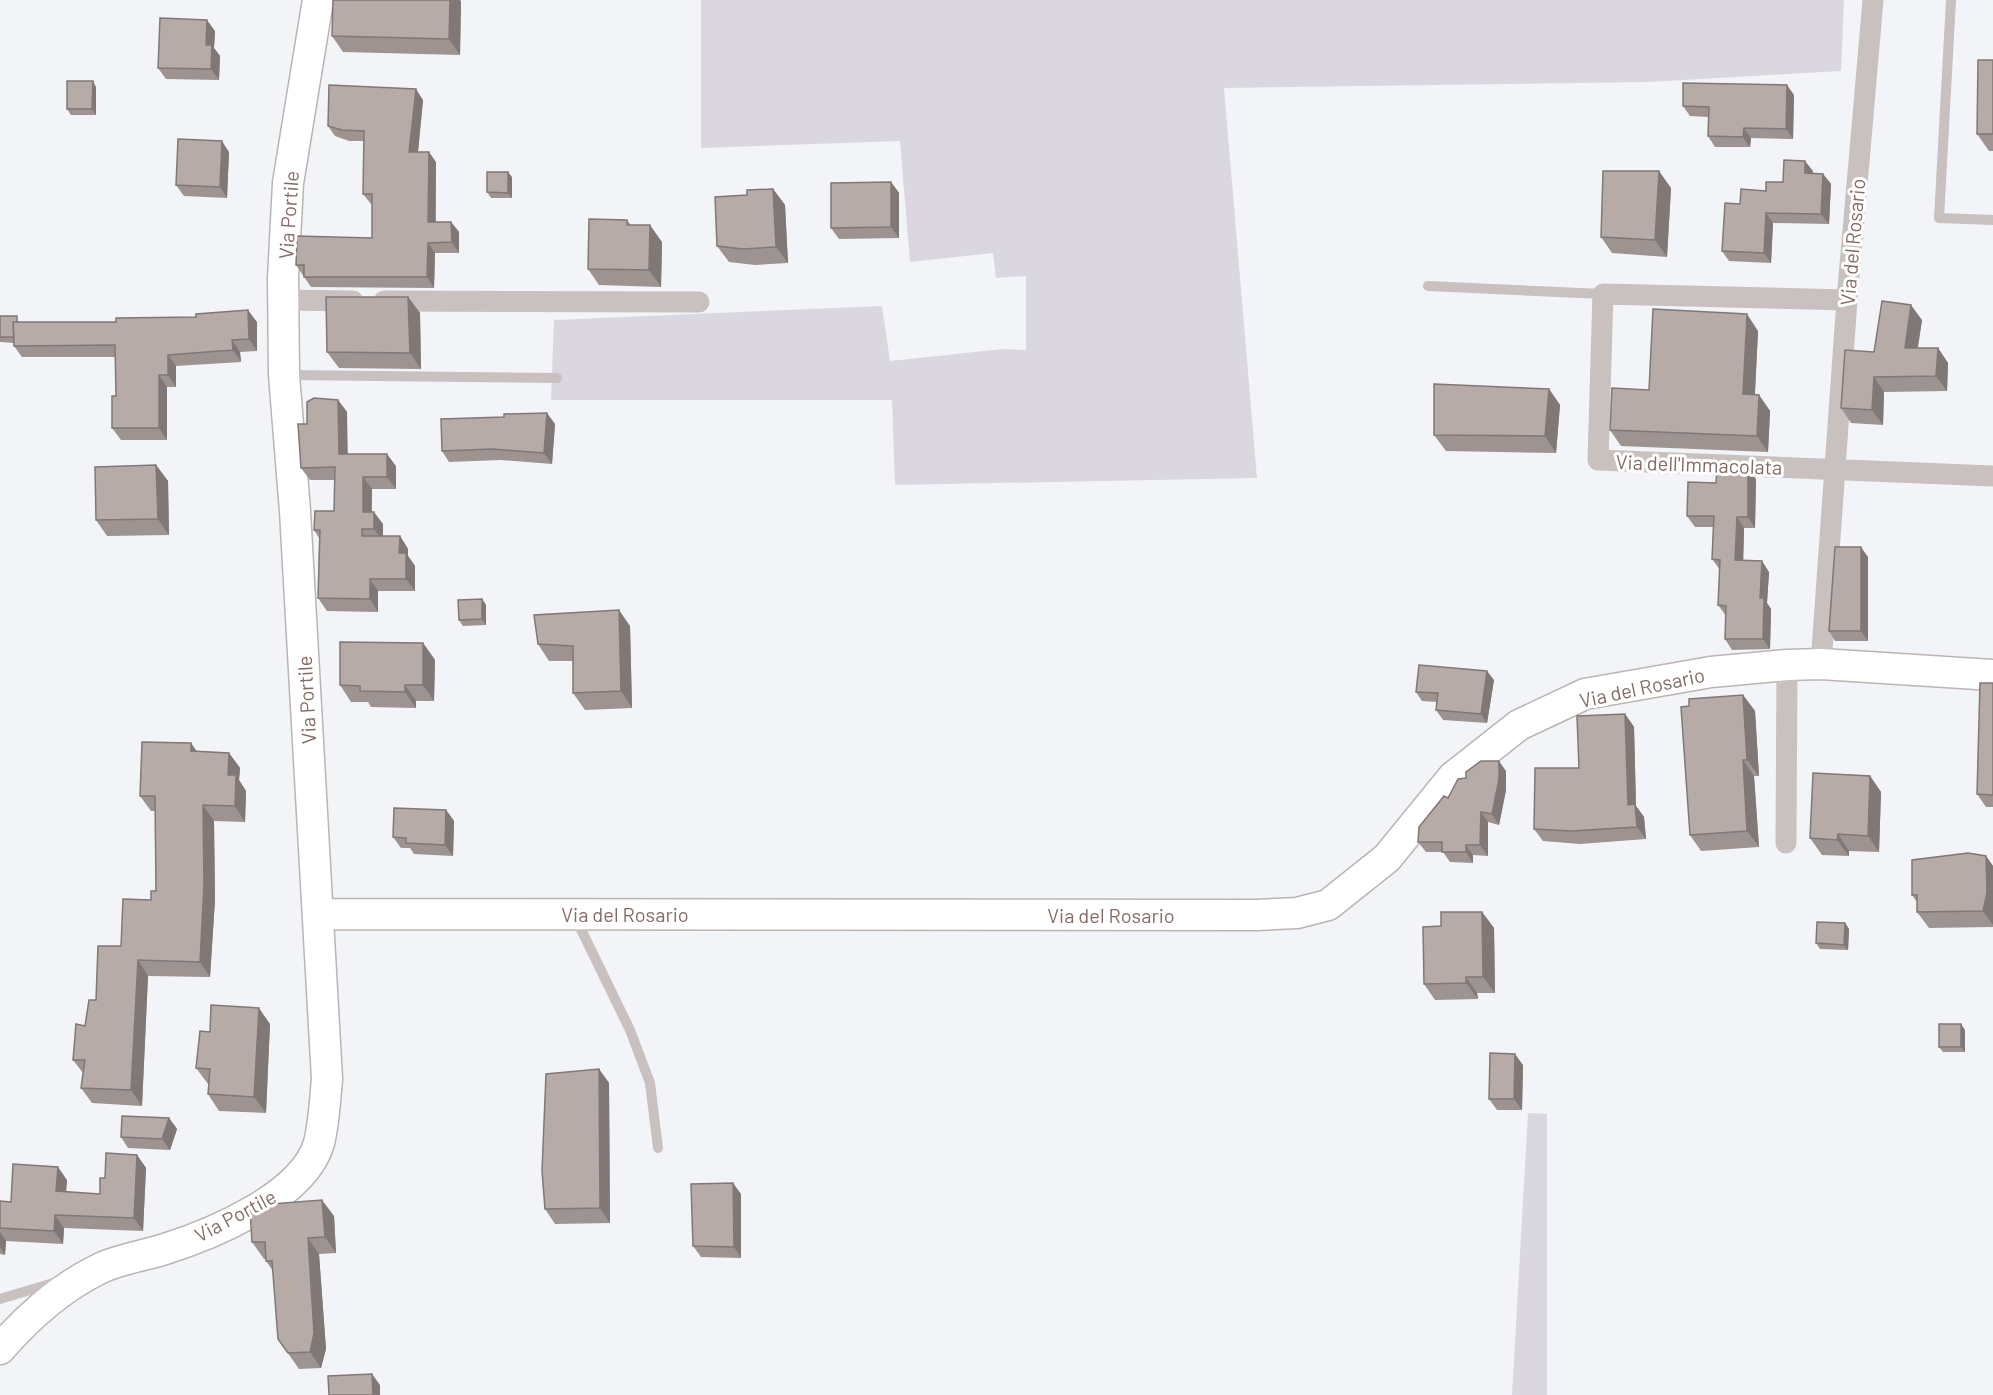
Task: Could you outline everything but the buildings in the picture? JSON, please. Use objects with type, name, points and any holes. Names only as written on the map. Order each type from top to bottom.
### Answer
[{"type":"street","name":"Via Portile","points":[[0,1349],[17,1330],[63,1292],[100,1269],[209,1233],[273,1197],[306,1166],[318,1144],[327,1079],[296,511],[284,375],[284,300],[288,183],[318,0]]},
{"type":"street","name":"Via del Rosario","points":[[1821,664],[1846,300],[1873,0]]},
{"type":"street","points":[[1603,294],[1846,300]]},
{"type":"street","name":"Via dell'Immacolata","points":[[1603,294],[1598,460],[1993,476]]},
{"type":"street","points":[[284,300],[699,302]]},
{"type":"street","name":"Via del Rosario","points":[[318,914],[1257,915],[1297,913],[1328,904],[1387,858],[1453,777],[1519,725],[1585,694],[1711,672],[1787,665],[1821,664],[1993,675]]},
{"type":"street","points":[[1786,843],[1787,665]]},
{"type":"lane","points":[[1951,0],[1939,218],[1993,220]]},
{"type":"lane","points":[[1428,286],[1603,294]]},
{"type":"lane","points":[[284,375],[557,378]]},
{"type":"lane","points":[[573,914],[630,1030],[650,1083],[658,1148]]},
{"type":"lane","name":"Via Portile","points":[[0,1299],[100,1269]]},
{"type":"shaded area","points":[[701,0],[1844,0],[1841,71],[1647,82],[1224,88],[1257,478],[895,485],[892,400],[551,400],[554,320],[882,306],[890,361],[1003,349],[1026,350],[1026,276],[996,278],[993,253],[910,262],[900,141],[701,148]]},
{"type":"shaded area","points":[[1528,1113],[1547,1114],[1547,1395],[1512,1395]]}]
